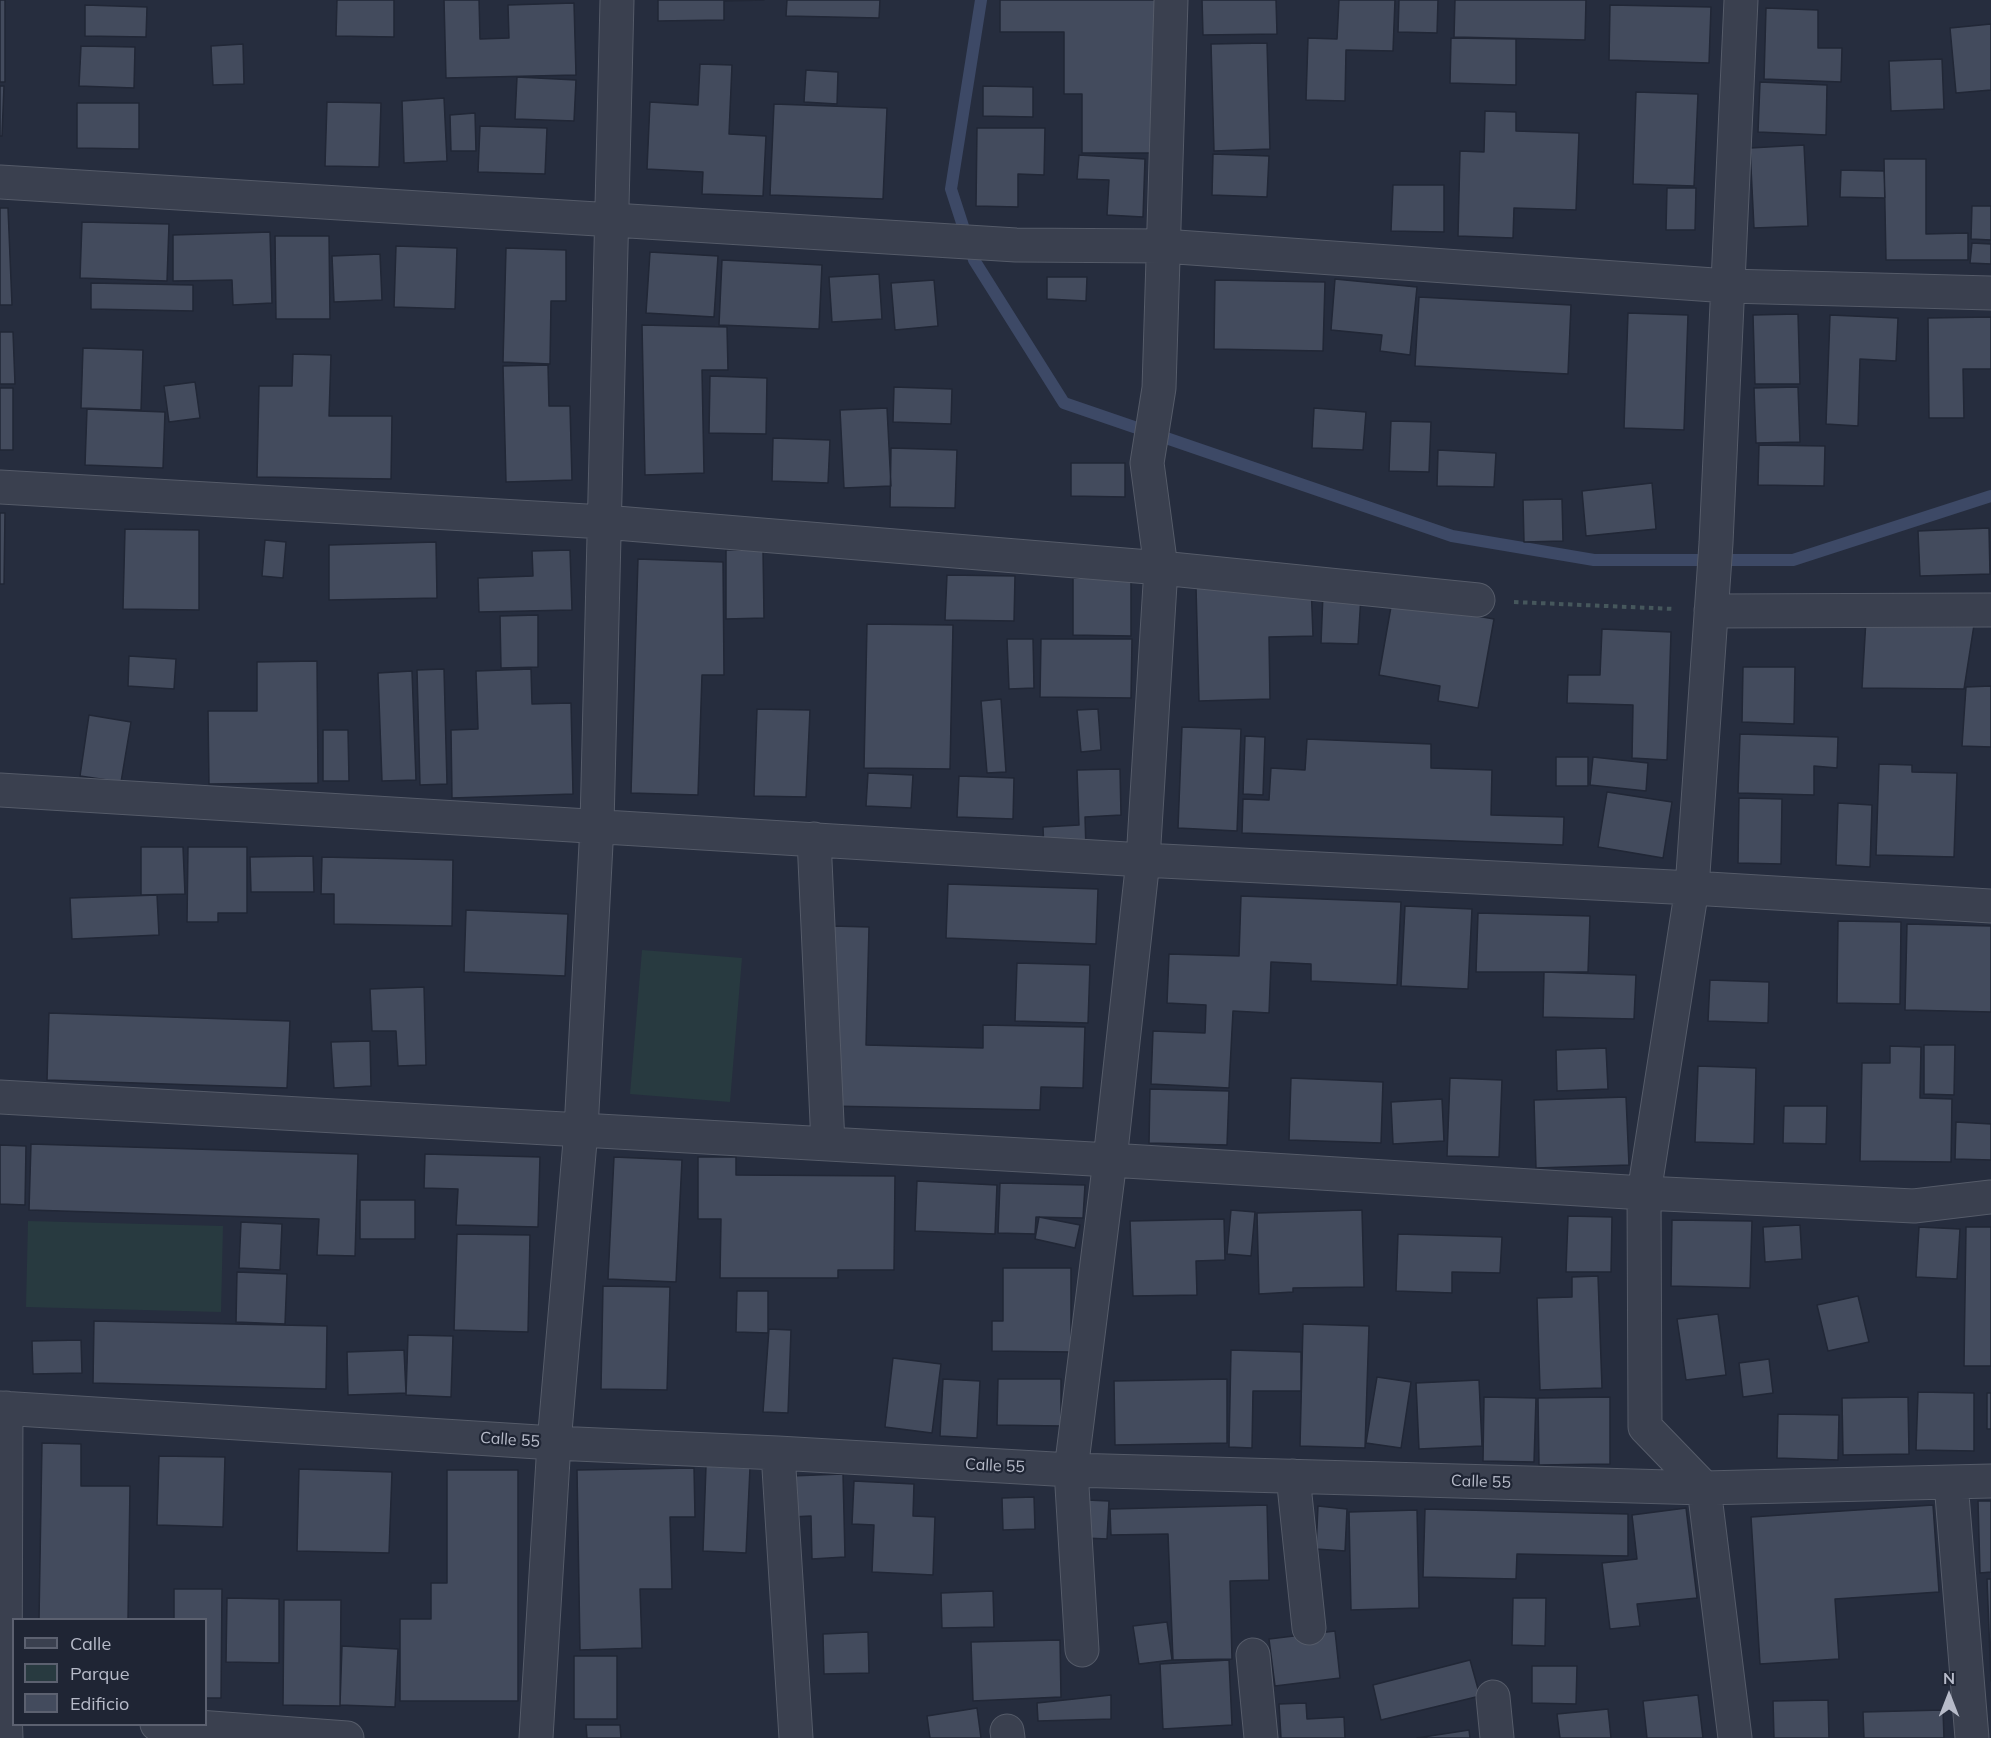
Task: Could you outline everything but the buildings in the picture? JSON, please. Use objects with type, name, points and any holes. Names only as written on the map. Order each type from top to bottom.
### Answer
[{"type":"street","points":[[536,1738],[554,1443],[581,1130],[597,825],[617,0]]},
{"type":"street","points":[[1082,1650],[1071,1470],[1110,1160],[1143,860],[1161,568],[1147,463],[1159,388],[1171,0]]},
{"type":"street","points":[[1735,1738],[1704,1488],[1645,1427],[1644,1193],[1692,888],[1716,543],[1741,0]]},
{"type":"street","points":[[0,182],[1016,245],[1163,246],[1728,286],[1991,293]]},
{"type":"street","points":[[0,487],[604,522],[1161,568],[1478,600]]},
{"type":"street","points":[[1711,611],[1991,610]]},
{"type":"street","points":[[0,790],[1143,860],[1991,906]]},
{"type":"street","points":[[814,839],[828,1144]]},
{"type":"street","points":[[0,1097],[1110,1160],[1644,1193],[1914,1206],[1991,1197]]},
{"type":"street","points":[[3,1408],[6,1719]]},
{"type":"street","name":"Calle 55","points":[[3,1408],[554,1443],[1071,1470],[1704,1488],[1991,1481]]},
{"type":"street","points":[[778,1453],[796,1738]]},
{"type":"street","points":[[1293,1476],[1309,1628]]},
{"type":"street","points":[[1951,1483],[1972,1738]]},
{"type":"street","points":[[1253,1655],[1261,1738]]},
{"type":"street","points":[[1493,1696],[1497,1738]]},
{"type":"street","points":[[172,1726],[346,1738]]},
{"type":"path","points":[[1478,600],[1711,611]]},
{"type":"green space","points":[[642,950],[742,958],[730,1102],[630,1094]]},
{"type":"green space","points":[[28,1221],[223,1226],[221,1312],[26,1307]]},
{"type":"waterway","points":[[981,0],[951,189],[974,260],[1064,403],[1452,536],[1594,560],[1793,560],[1991,496]]}]
